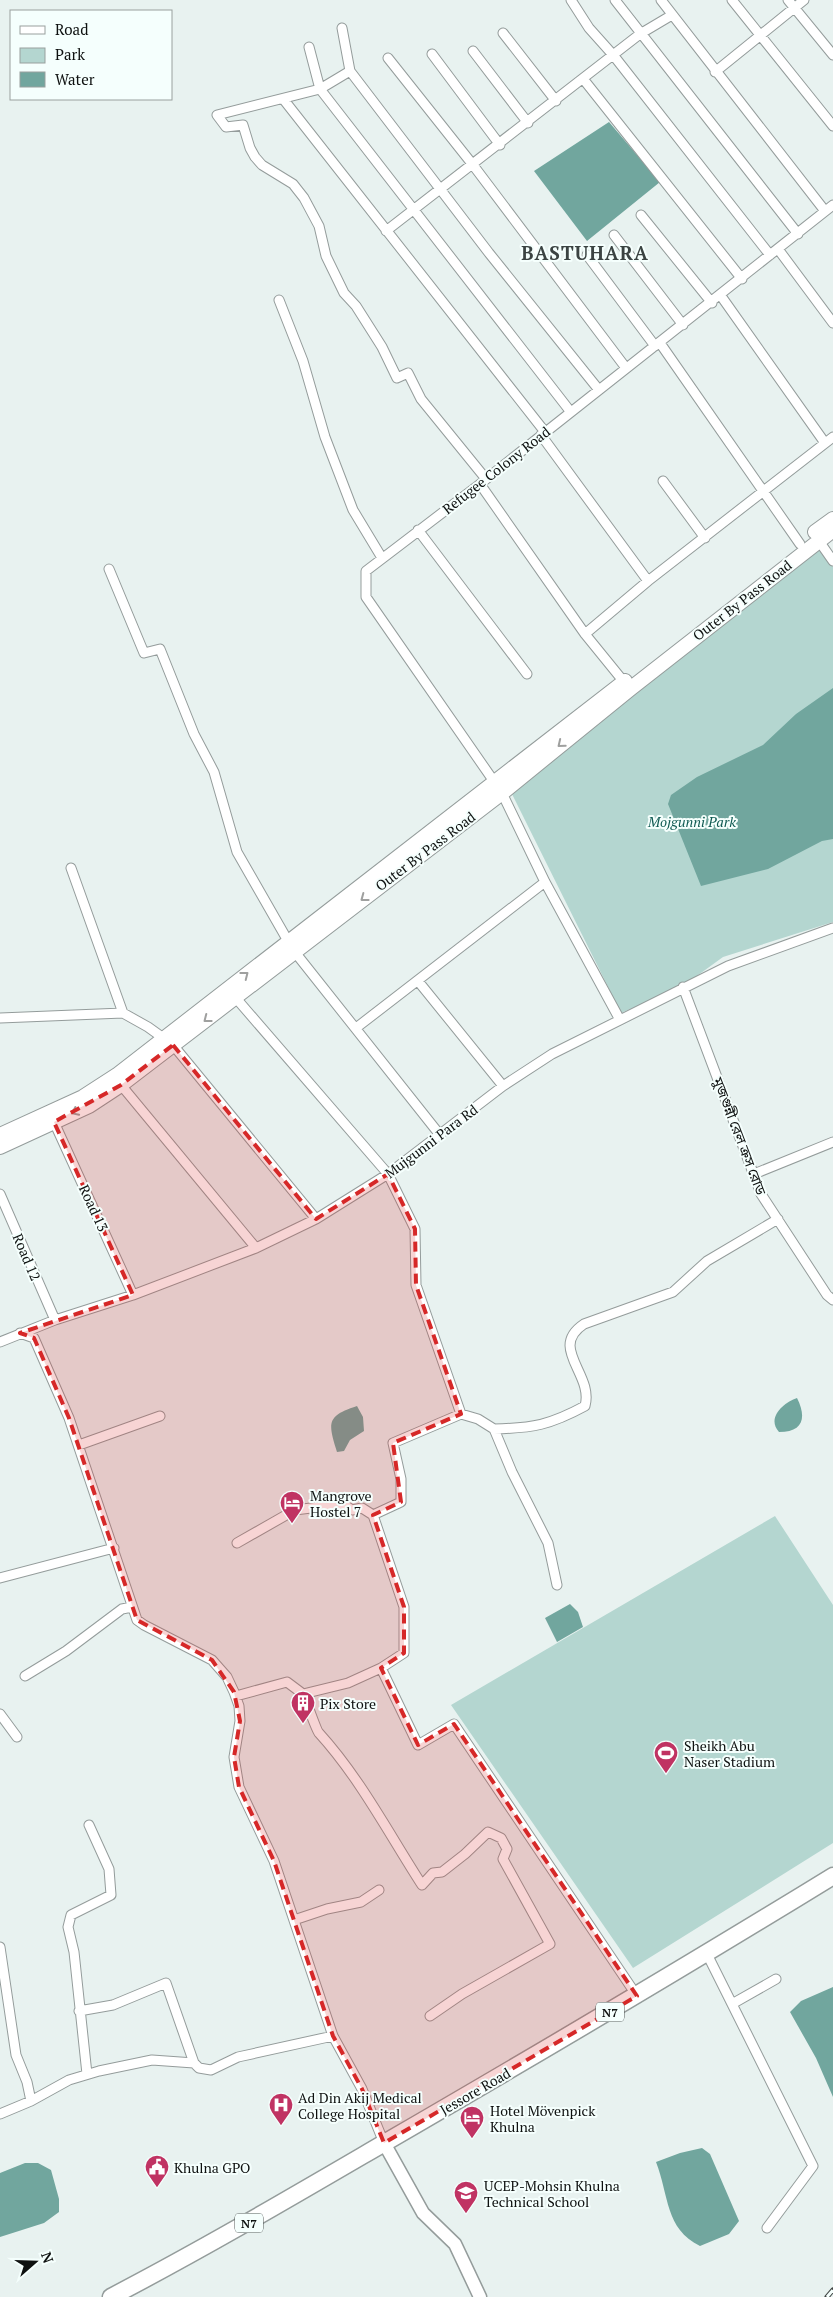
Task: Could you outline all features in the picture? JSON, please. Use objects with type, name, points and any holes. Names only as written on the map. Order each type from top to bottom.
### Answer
[{"type":"highway","name":"Jessore Road","points":[[111,2297],[206,2248],[638,1996],[833,1876]]},
{"type":"main road","name":"Outer By Pass Road","points":[[498,788],[624,682],[833,518]]},
{"type":"main road","name":"Outer By Pass Road","points":[[0,1147],[89,1106],[121,1085],[169,1042],[291,946],[833,530]]},
{"type":"main road","name":"Outer By Pass Road","points":[[0,1135],[83,1097],[169,1042],[235,997],[291,946]]},
{"type":"main road","points":[[384,2143],[423,2213],[455,2244],[480,2297]]},
{"type":"street","points":[[571,0],[589,28],[833,323]]},
{"type":"street","points":[[614,0],[798,234]]},
{"type":"street","points":[[661,0],[715,72],[825,211]]},
{"type":"street","points":[[732,0],[833,126]]},
{"type":"street","points":[[788,0],[833,55]]},
{"type":"street","points":[[715,72],[804,0]]},
{"type":"street","points":[[386,231],[556,102],[640,34],[672,15]]},
{"type":"street","points":[[342,28],[350,71],[600,390]]},
{"type":"street","points":[[503,33],[556,102]]},
{"type":"street","points":[[309,48],[320,89],[570,411]]},
{"type":"street","points":[[473,51],[528,123]]},
{"type":"street","points":[[432,54],[500,145]]},
{"type":"street","points":[[388,58],[473,165],[626,368]]},
{"type":"street","points":[[350,71],[320,89],[284,100],[217,115],[226,127],[243,125],[250,148],[255,157],[262,165],[293,184],[304,198],[319,226],[326,256],[333,271],[344,292],[356,306],[382,347],[397,378],[408,373],[421,399],[483,482],[585,634],[624,682]]},
{"type":"street","points":[[584,80],[742,279]]},
{"type":"street","points":[[284,100],[543,434],[648,581]]},
{"type":"street","name":"Refugee Colony Road","points":[[498,788],[366,597],[366,570],[483,482],[570,411],[721,296],[833,205]]},
{"type":"street","points":[[641,215],[712,303]]},
{"type":"street","points":[[614,235],[683,325]]},
{"type":"street","points":[[587,256],[657,344],[764,491],[800,544]]},
{"type":"street","points":[[721,296],[825,443]]},
{"type":"street","points":[[279,300],[302,361],[325,437],[353,510],[382,558]]},
{"type":"street","points":[[585,634],[648,581],[833,437]]},
{"type":"street","points":[[663,481],[704,538]]},
{"type":"street","points":[[418,530],[527,674]]},
{"type":"street","points":[[818,541],[833,561]]},
{"type":"street","points":[[110,569],[144,653],[160,649],[194,734],[214,772],[237,852],[291,946],[440,1135]]},
{"type":"street","points":[[498,788],[620,1020]]},
{"type":"street","points":[[71,868],[123,1013]]},
{"type":"street","points":[[356,1028],[546,882]]},
{"type":"street","name":"Mujgunni Para Rd","points":[[0,1342],[55,1320],[133,1294],[256,1248],[316,1220],[388,1174],[503,1086],[552,1054],[683,987],[735,963],[833,928]]},
{"type":"street","points":[[418,981],[503,1086]]},
{"type":"street","name":"মুজগুন্নী রেল ক্রস রোড","points":[[683,987],[762,1194],[827,1294],[833,1300]]},
{"type":"street","points":[[235,997],[388,1174],[416,1228],[416,1285],[461,1414]]},
{"type":"street","points":[[0,1018],[123,1013],[169,1042],[316,1220]]},
{"type":"street","points":[[121,1085],[256,1248]]},
{"type":"street","name":"Road 13","points":[[54,1122],[133,1294]]},
{"type":"street","points":[[754,1174],[833,1142]]},
{"type":"street","name":"Road 12","points":[[0,1194],[55,1320]]},
{"type":"street","points":[[494,1429],[542,1426],[561,1419],[585,1406],[587,1397],[585,1384],[570,1350],[570,1338],[574,1330],[584,1324],[673,1292],[707,1262],[778,1219]]},
{"type":"street","points":[[20,1333],[34,1338],[79,1445],[132,1607],[138,1620],[144,1626],[198,1651],[221,1667],[236,1696],[240,1721],[234,1757],[239,1787],[274,1861],[334,2036],[362,2089],[384,2143]]},
{"type":"street","points":[[373,1515],[401,1502],[400,1479],[393,1443],[461,1414],[478,1419],[494,1429],[512,1472],[548,1543],[557,1585]]},
{"type":"street","points":[[79,1445],[160,1416]]},
{"type":"street","points":[[237,1543],[295,1510],[343,1504],[352,1510],[362,1508],[373,1515],[404,1607],[404,1653],[381,1668],[348,1683],[303,1694]]},
{"type":"street","points":[[0,1578],[114,1548]]},
{"type":"street","points":[[25,1676],[66,1651],[122,1609],[132,1607]]},
{"type":"street","points":[[381,1668],[418,1745],[454,1724],[638,1996]]},
{"type":"street","points":[[236,1696],[287,1682],[303,1694],[311,1709],[318,1732],[326,1738],[355,1776],[422,1885],[434,1874],[442,1872],[465,1854],[488,1832],[501,1838],[507,1849],[503,1859],[550,1944],[462,1994],[430,2016]]},
{"type":"street","points":[[0,1714],[17,1737]]},
{"type":"street","points":[[87,2074],[74,1952],[68,1927],[71,1915],[111,1894],[109,1869],[89,1825]]},
{"type":"street","points":[[294,1920],[327,1909],[361,1902],[379,1890]]},
{"type":"street","points":[[0,1947],[16,2055],[27,2082],[31,2102]]},
{"type":"street","points":[[707,1954],[813,2166],[767,2228]]},
{"type":"street","points":[[732,2004],[776,1979]]},
{"type":"street","points":[[79,2011],[113,2005],[166,1983],[194,2063],[199,2068],[211,2070],[238,2057],[334,2036]]},
{"type":"street","points":[[0,2114],[31,2102],[69,2080],[87,2074],[152,2060],[194,2063]]},
{"type":"highlighted area","points":[[173,1045],[316,1219],[388,1174],[415,1229],[416,1285],[461,1414],[393,1443],[401,1502],[373,1515],[404,1607],[404,1653],[381,1668],[418,1745],[454,1724],[637,1996],[384,2143],[362,2089],[333,2036],[274,1861],[239,1787],[234,1757],[240,1721],[234,1692],[212,1660],[137,1620],[69,1418],[34,1338],[20,1333],[133,1295],[54,1122],[121,1085]]},
{"type":"green space","name":"Mojgunni Park","points":[[817,545],[833,567],[833,922],[723,957],[683,986],[621,1013],[510,790]]},
{"type":"green space","name":"Sheikh Abu Naser Stadium","points":[[775,1516],[833,1605],[833,1843],[633,1968],[451,1705]]},
{"type":"water","points":[[609,122],[660,182],[587,241],[534,171]]},
{"type":"water","points":[[833,688],[833,839],[822,841],[768,869],[701,886],[668,804],[671,795],[697,777],[763,745],[796,714]]},
{"type":"water","points":[[797,1398],[802,1412],[801,1422],[793,1430],[779,1432],[774,1421],[778,1411],[787,1403]]},
{"type":"water","points":[[357,1406],[363,1417],[364,1431],[350,1440],[344,1451],[337,1452],[332,1434],[332,1422],[340,1413]]},
{"type":"water","points":[[570,1604],[578,1612],[583,1627],[557,1642],[545,1618]]},
{"type":"water","points":[[833,1987],[833,2097],[816,2058],[790,2012],[801,2001]]},
{"type":"water","points":[[702,2148],[710,2154],[739,2221],[729,2234],[700,2246],[689,2239],[674,2221],[656,2162],[680,2153]]},
{"type":"water","points":[[25,2163],[38,2163],[51,2170],[59,2199],[59,2212],[44,2223],[0,2237],[0,2173]]},
{"type":"railway","points":[[827,2297],[833,2290]]},
{"type":"place","name":"Mangrove Hostel 7","points":[[292,1524]]},
{"type":"place","name":"Pix Store","points":[[303,1724]]},
{"type":"place","name":"Sheikh Abu Naser Stadium","points":[[666,1774]]},
{"type":"place","name":"Ad Din Akij Medical College Hospital","points":[[281,2126]]},
{"type":"place","name":"Hotel Mövenpick Khulna","points":[[472,2139]]},
{"type":"place","name":"Khulna GPO","points":[[157,2188]]},
{"type":"place","name":"UCEP-Mohsin Khulna Technical School","points":[[466,2214]]},
{"type":"district","name":"BASTUHARA","points":[[585,252]]}]
